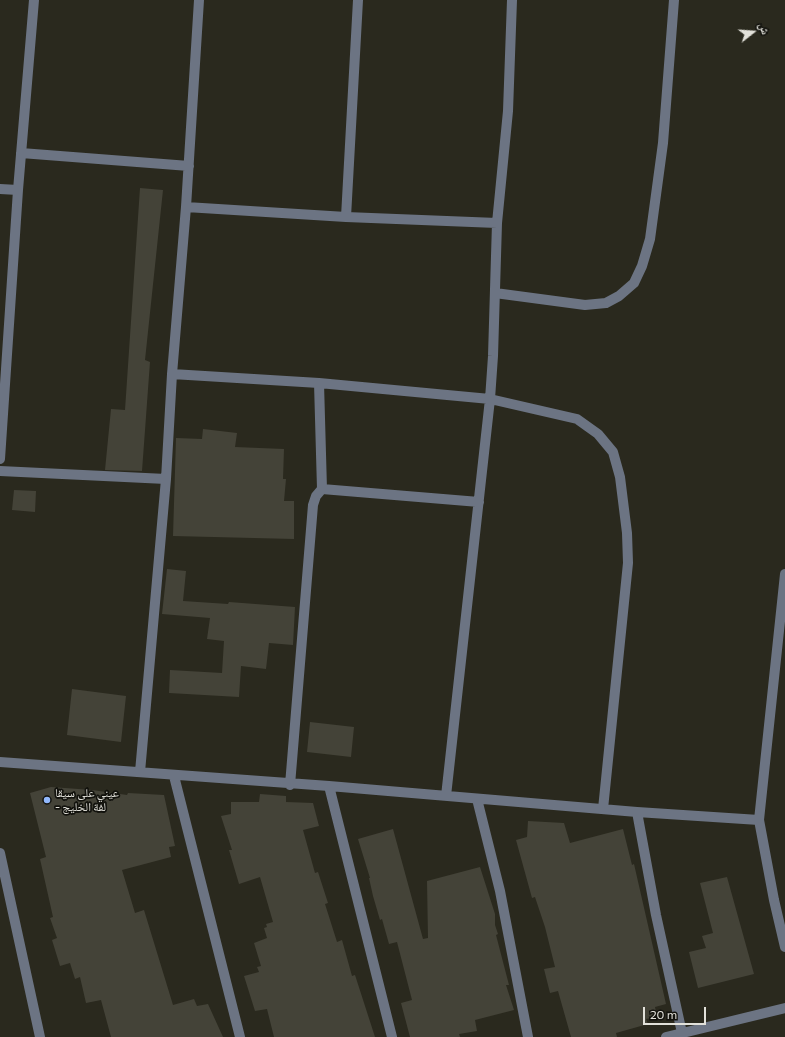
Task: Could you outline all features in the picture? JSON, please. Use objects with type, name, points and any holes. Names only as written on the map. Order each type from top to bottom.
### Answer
[{"type":"street","points":[[0,458],[4,352],[34,0]]},
{"type":"street","points":[[140,772],[166,479],[172,374],[186,207],[199,0]]},
{"type":"street","points":[[346,217],[358,0]]},
{"type":"street","points":[[446,796],[490,399],[497,223],[508,111],[512,0]]},
{"type":"street","points":[[495,293],[585,305],[606,303],[619,296],[634,283],[642,266],[651,232],[663,143],[674,0]]},
{"type":"street","points":[[21,153],[188,166]]},
{"type":"street","points":[[0,189],[18,190]]},
{"type":"street","points":[[186,207],[346,217],[497,223]]},
{"type":"street","points":[[172,374],[319,383],[490,399],[577,419],[598,434],[613,452],[620,477],[627,533],[628,563],[603,809]]},
{"type":"street","points":[[290,784],[313,505],[316,496],[322,489],[319,383]]},
{"type":"street","points":[[0,471],[166,479]]},
{"type":"street","points":[[322,489],[479,502]]},
{"type":"street","points":[[785,574],[759,820],[774,900],[785,947]]},
{"type":"street","points":[[0,762],[140,772],[174,776],[329,786],[637,812],[759,820]]},
{"type":"street","points":[[174,776],[240,1037]]},
{"type":"street","points":[[329,786],[392,1037]]},
{"type":"street","points":[[477,799],[500,892],[528,1037]]},
{"type":"street","points":[[637,812],[656,915],[682,1033]]},
{"type":"street","points":[[0,853],[40,1037]]},
{"type":"street","points":[[666,1037],[785,1008]]},
{"type":"building","points":[[140,188],[163,190],[145,360],[150,362],[142,471],[105,470],[111,409],[125,410]]},
{"type":"building","points":[[203,429],[237,433],[235,447],[284,449],[283,479],[286,479],[284,501],[294,501],[294,539],[173,536],[176,438],[202,439]]},
{"type":"building","points":[[14,490],[36,491],[35,512],[12,510]]},
{"type":"building","points":[[167,569],[186,571],[183,601],[228,604],[229,602],[295,607],[293,645],[269,643],[266,669],[241,666],[239,697],[169,693],[170,670],[222,673],[224,641],[207,639],[210,618],[162,614]]},
{"type":"building","points":[[72,689],[126,696],[121,742],[67,735]]},
{"type":"building","points":[[310,722],[354,727],[351,757],[307,752]]},
{"type":"building","points":[[51,787],[92,790],[127,795],[128,793],[164,795],[175,846],[169,847],[171,857],[122,870],[135,913],[144,910],[173,1005],[194,999],[197,1006],[208,1004],[223,1037],[111,1037],[101,1000],[86,1003],[80,977],[75,979],[70,963],[60,966],[52,940],[57,938],[50,918],[53,917],[40,859],[46,857],[30,793]]},
{"type":"building","points":[[260,794],[286,796],[286,802],[313,803],[319,826],[303,830],[315,873],[318,872],[328,903],[325,904],[337,942],[342,940],[352,976],[355,975],[375,1037],[274,1037],[267,1009],[255,1011],[244,976],[259,972],[257,967],[261,966],[254,943],[267,938],[264,928],[267,927],[266,924],[273,922],[260,877],[239,884],[229,850],[232,850],[221,816],[231,814],[231,802],[259,802]]},
{"type":"building","points":[[528,821],[564,823],[570,843],[623,829],[632,865],[634,864],[666,1004],[655,1007],[657,1017],[646,1019],[648,1024],[616,1033],[617,1037],[571,1037],[558,991],[550,993],[544,969],[555,967],[545,927],[535,897],[532,898],[516,840],[527,837]]},
{"type":"building","points":[[393,829],[423,939],[428,938],[427,881],[480,867],[495,914],[495,925],[498,934],[496,935],[509,985],[506,985],[514,1010],[475,1020],[477,1031],[459,1034],[460,1037],[410,1037],[401,1003],[412,1000],[397,942],[389,944],[382,919],[380,920],[373,896],[370,878],[358,839]]},
{"type":"building","points":[[727,877],[754,974],[698,988],[689,952],[706,948],[702,936],[713,933],[700,883]]},
{"type":"place","name":"عيني على سيقا - لفة الخليج","points":[[47,800]]}]
